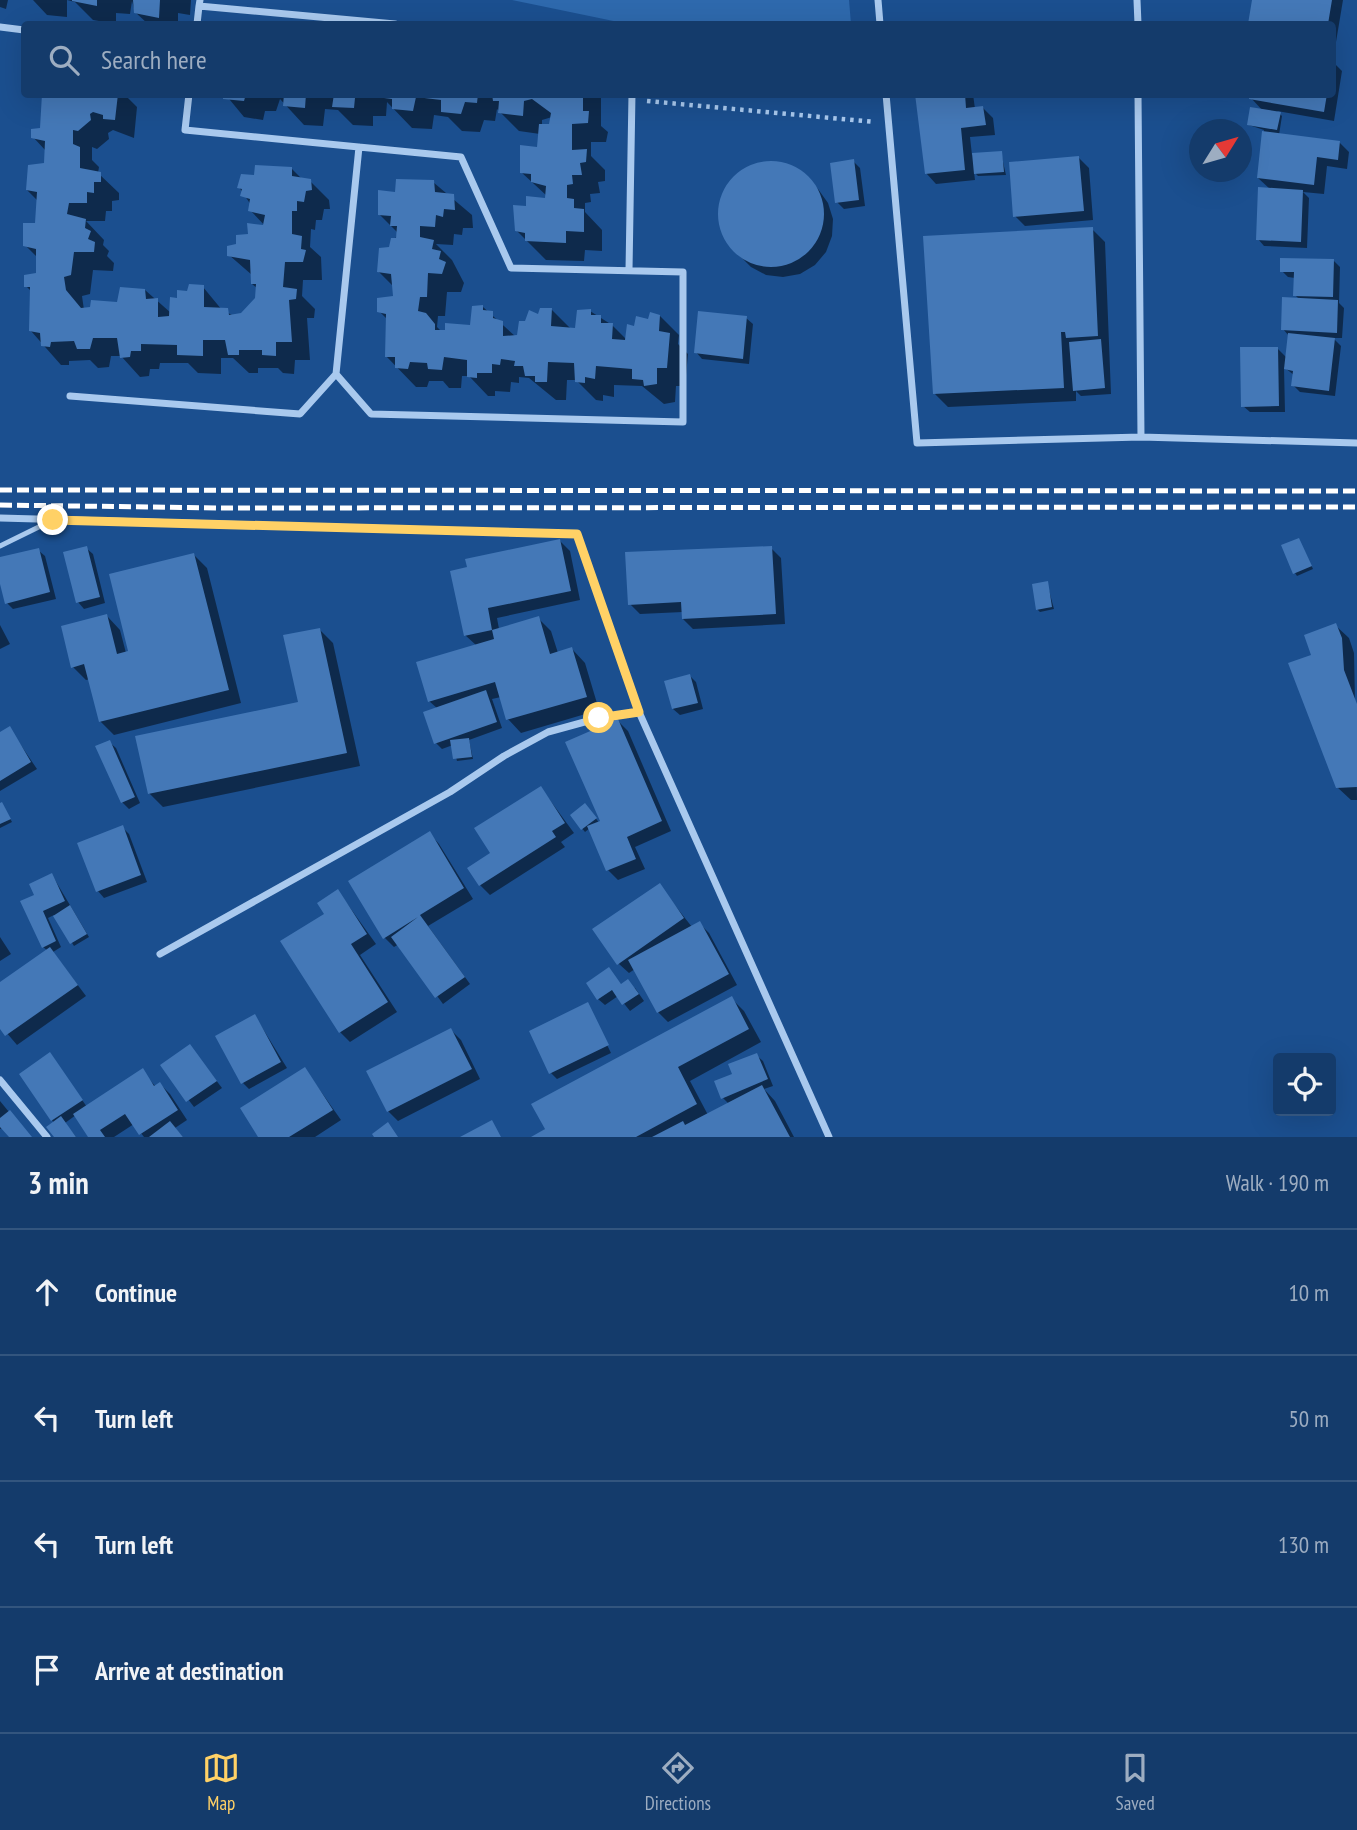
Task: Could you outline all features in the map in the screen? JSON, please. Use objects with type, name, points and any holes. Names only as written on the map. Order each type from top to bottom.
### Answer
[{"type":"street","points":[[878,0],[880,21]]},
{"type":"street","points":[[1137,0],[1138,21]]},
{"type":"street","points":[[197,21],[200,3],[367,21]]},
{"type":"street","points":[[0,27],[21,30]]},
{"type":"street","points":[[189,98],[185,130],[461,157],[511,268],[683,272],[683,422],[371,414],[336,374]]},
{"type":"street","points":[[629,270],[632,98]]},
{"type":"street","points":[[886,98],[917,443],[1141,437],[1357,443]]},
{"type":"street","points":[[1138,98],[1141,437]]},
{"type":"street","points":[[69,396],[300,414],[336,374],[359,147]]},
{"type":"street","points":[[0,518],[577,534],[639,712],[829,1137]]},
{"type":"street","points":[[160,954],[450,792],[548,732],[599,718],[639,712]]},
{"type":"street","points":[[0,1080],[47,1137]]},
{"type":"lane","points":[[0,546],[53,520]]},
{"type":"path","points":[[642,98],[889,123]]},
{"type":"shaded area","points":[[512,0],[849,0],[851,21],[614,21]]},
{"type":"building","points":[[97,0],[97,6],[72,1]]},
{"type":"building","points":[[133,0],[160,0],[159,18],[134,13]]},
{"type":"building","points":[[1252,0],[1332,0],[1328,21],[1248,21]]},
{"type":"building","points":[[42,98],[118,98],[115,120],[103,119],[103,115],[93,112],[90,114],[91,120],[78,131],[73,130],[73,144],[80,147],[80,168],[101,172],[101,182],[94,182],[94,193],[87,192],[87,203],[69,203],[67,214],[86,219],[85,228],[91,231],[88,239],[95,242],[94,252],[74,252],[71,275],[64,277],[66,290],[81,308],[90,307],[91,300],[117,302],[120,287],[145,289],[146,299],[158,298],[158,317],[169,316],[170,297],[177,298],[177,290],[187,291],[189,284],[204,285],[204,307],[228,308],[229,315],[241,313],[255,298],[256,284],[251,284],[250,260],[227,256],[227,246],[236,244],[236,235],[248,234],[247,223],[263,225],[265,215],[248,211],[250,199],[240,196],[242,189],[237,188],[241,174],[254,175],[255,165],[292,167],[292,176],[311,179],[312,190],[306,191],[304,202],[297,201],[297,211],[292,211],[292,234],[302,236],[301,249],[306,250],[303,262],[285,262],[283,287],[297,289],[296,299],[289,300],[292,342],[276,342],[276,356],[262,355],[262,350],[239,350],[239,355],[228,355],[225,340],[203,340],[203,356],[177,355],[177,345],[141,344],[141,351],[131,351],[130,357],[120,358],[117,338],[93,338],[90,349],[77,349],[74,341],[51,342],[50,347],[41,346],[40,333],[29,331],[30,287],[24,287],[24,275],[36,273],[36,249],[23,246],[23,223],[35,223],[37,192],[26,190],[28,165],[44,163],[45,141],[31,138],[31,129],[40,128]]},
{"type":"building","points":[[223,98],[245,98],[244,101]]},
{"type":"building","points":[[284,98],[306,98],[305,108],[283,106]]},
{"type":"building","points":[[333,98],[355,98],[354,108],[332,107]]},
{"type":"building","points":[[384,98],[416,98],[413,111],[392,109],[392,99]]},
{"type":"building","points":[[424,98],[478,98],[477,103],[465,102],[461,114],[441,112],[441,100]]},
{"type":"building","points":[[493,98],[583,98],[583,111],[589,111],[588,123],[572,124],[572,150],[587,149],[586,162],[580,163],[582,175],[572,175],[573,184],[567,185],[567,198],[574,199],[574,208],[584,209],[584,232],[566,231],[566,243],[525,241],[525,233],[515,231],[513,205],[526,206],[526,196],[545,198],[546,186],[531,182],[531,174],[520,173],[520,145],[537,147],[539,124],[549,124],[551,113],[532,99],[524,101],[523,116],[498,113],[499,101],[493,101]]},
{"type":"building","points":[[916,98],[965,98],[966,108],[983,106],[986,125],[961,128],[965,170],[925,174]]},
{"type":"building","points":[[1249,98],[1326,98],[1324,112]]},
{"type":"building","points":[[1250,107],[1281,112],[1277,130],[1252,126],[1252,119],[1248,119]]},
{"type":"building","points":[[1262,131],[1340,141],[1338,160],[1317,157],[1314,185],[1257,178]]},
{"type":"building","points":[[1002,151],[1004,172],[974,174],[972,153]]},
{"type":"building","points":[[1079,156],[1084,211],[1013,217],[1009,162]]},
{"type":"building","points":[[854,159],[859,200],[835,203],[830,163]]},
{"type":"building","points":[[771,161],[791,165],[808,177],[820,194],[824,214],[820,234],[808,251],[791,263],[771,267],[751,263],[734,251],[722,234],[718,214],[722,194],[734,177],[751,165]]},
{"type":"building","points":[[396,179],[434,180],[435,192],[454,194],[455,210],[444,209],[443,217],[436,215],[435,227],[420,226],[420,237],[434,240],[432,249],[441,251],[439,259],[446,262],[442,274],[428,273],[427,297],[420,297],[418,311],[426,313],[435,324],[435,330],[445,330],[445,323],[470,325],[472,306],[483,305],[483,310],[493,311],[493,318],[503,321],[503,336],[517,335],[519,321],[525,321],[529,310],[538,314],[540,308],[552,308],[551,326],[575,328],[577,310],[591,309],[591,315],[601,315],[601,323],[613,323],[612,339],[625,340],[627,324],[634,326],[636,316],[648,319],[650,312],[660,315],[659,331],[670,333],[667,368],[657,368],[657,384],[644,386],[643,380],[632,379],[632,369],[596,366],[595,379],[585,377],[585,383],[575,382],[574,363],[548,362],[547,382],[535,382],[535,376],[525,376],[523,366],[514,366],[515,361],[501,359],[500,365],[492,364],[492,373],[477,373],[477,378],[467,377],[467,360],[444,357],[442,370],[428,369],[427,363],[410,362],[408,369],[395,368],[395,357],[385,357],[386,314],[377,312],[377,298],[393,296],[391,274],[377,272],[379,248],[389,247],[391,238],[396,238],[397,226],[390,226],[391,216],[378,215],[378,190],[395,192]]},
{"type":"building","points":[[1258,187],[1303,190],[1301,242],[1256,240]]},
{"type":"building","points":[[1093,227],[1098,336],[1066,338],[1065,332],[1061,332],[1064,388],[933,394],[923,236]]},
{"type":"building","points":[[1280,258],[1334,259],[1333,297],[1293,296],[1294,272],[1280,272]]},
{"type":"building","points":[[1282,297],[1338,300],[1337,333],[1281,330]]},
{"type":"building","points":[[698,311],[747,316],[743,359],[694,353]]},
{"type":"building","points":[[1288,333],[1335,338],[1329,391],[1291,386],[1293,371],[1284,369]]},
{"type":"building","points":[[1101,339],[1105,388],[1073,391],[1069,342]]},
{"type":"building","points":[[1240,347],[1278,347],[1279,406],[1241,407]]},
{"type":"building","points":[[1299,538],[1312,566],[1293,574],[1281,545]]},
{"type":"building","points":[[560,539],[571,591],[488,608],[492,630],[464,636],[450,571],[467,567],[465,559]]},
{"type":"building","points":[[87,546],[100,597],[76,603],[63,552]]},
{"type":"building","points":[[772,546],[776,614],[682,619],[681,602],[628,605],[625,552]]},
{"type":"building","points":[[39,548],[50,592],[5,604],[0,584],[0,557]]},
{"type":"building","points":[[194,553],[229,690],[99,722],[84,664],[71,668],[61,626],[107,614],[117,654],[128,651],[109,574]]},
{"type":"building","points":[[1048,581],[1052,607],[1036,610],[1032,584]]},
{"type":"building","points":[[539,616],[550,654],[572,647],[587,697],[506,720],[495,682],[428,702],[416,662],[494,639],[492,630]]},
{"type":"building","points":[[1336,623],[1342,638],[1344,670],[1357,704],[1357,787],[1336,788],[1288,663],[1311,655],[1304,635]]},
{"type":"building","points":[[320,628],[347,753],[148,794],[135,736],[298,702],[283,635]]},
{"type":"building","points":[[690,674],[698,703],[672,709],[664,681]]},
{"type":"building","points":[[486,690],[497,722],[434,744],[423,712]]},
{"type":"building","points":[[618,719],[662,821],[627,837],[636,859],[606,871],[587,826],[600,821],[565,742]]},
{"type":"building","points":[[10,726],[31,762],[0,781],[0,732]]},
{"type":"building","points":[[469,738],[472,757],[453,759],[450,740]]},
{"type":"building","points":[[110,740],[135,797],[121,803],[95,746]]},
{"type":"building","points":[[541,786],[565,823],[552,831],[556,837],[479,886],[467,868],[490,853],[474,828]]},
{"type":"building","points":[[2,802],[11,819],[0,824],[0,803]]},
{"type":"building","points":[[585,803],[597,818],[581,830],[570,815]]},
{"type":"building","points":[[123,825],[141,875],[96,892],[77,843]]},
{"type":"building","points":[[430,831],[464,888],[420,915],[465,977],[435,998],[391,937],[418,917],[383,939],[348,881]]},
{"type":"building","points":[[52,873],[65,901],[43,911],[56,941],[42,948],[20,901],[34,895],[29,884]]},
{"type":"building","points":[[660,883],[684,918],[617,965],[592,929]]},
{"type":"building","points":[[338,889],[367,934],[351,944],[388,1002],[339,1033],[280,941],[324,914],[317,903]]},
{"type":"building","points":[[70,905],[87,934],[70,944],[53,916]]},
{"type":"building","points":[[700,921],[729,974],[657,1013],[628,960]]},
{"type":"building","points":[[50,947],[78,985],[5,1036],[0,1029],[0,982]]},
{"type":"building","points":[[609,967],[621,984],[628,979],[639,994],[622,1005],[612,990],[597,1000],[586,983]]},
{"type":"building","points":[[732,996],[749,1029],[678,1067],[697,1104],[636,1137],[531,1137],[545,1129],[531,1104]]},
{"type":"building","points":[[588,1002],[609,1045],[549,1074],[529,1031]]},
{"type":"building","points":[[255,1014],[281,1062],[241,1084],[215,1036]]},
{"type":"building","points":[[451,1028],[472,1069],[387,1112],[366,1071]]},
{"type":"building","points":[[190,1044],[217,1081],[186,1102],[160,1065]]},
{"type":"building","points":[[50,1052],[83,1100],[51,1121],[19,1074]]},
{"type":"building","points":[[757,1053],[768,1079],[721,1099],[714,1081],[732,1074],[728,1064]]},
{"type":"building","points":[[305,1067],[333,1110],[289,1137],[258,1137],[240,1108]]},
{"type":"building","points":[[143,1068],[154,1086],[160,1082],[178,1110],[139,1135],[125,1114],[100,1130],[105,1137],[88,1137],[73,1114]]},
{"type":"building","points":[[762,1085],[790,1137],[652,1137],[683,1121],[685,1125]]},
{"type":"building","points":[[10,1110],[32,1137],[9,1137],[0,1127],[0,1118]]},
{"type":"building","points":[[61,1116],[76,1137],[54,1137],[46,1127]]},
{"type":"building","points":[[492,1120],[501,1137],[460,1137]]},
{"type":"building","points":[[170,1121],[183,1137],[149,1137]]},
{"type":"building","points":[[388,1122],[398,1137],[374,1137],[372,1134]]},
{"type":"railway","points":[[0,490],[1357,491]]},
{"type":"railway","points":[[0,505],[223,508],[1357,507]]},
{"type":"route","points":[[53,520],[577,534],[639,712],[599,718]]}]
